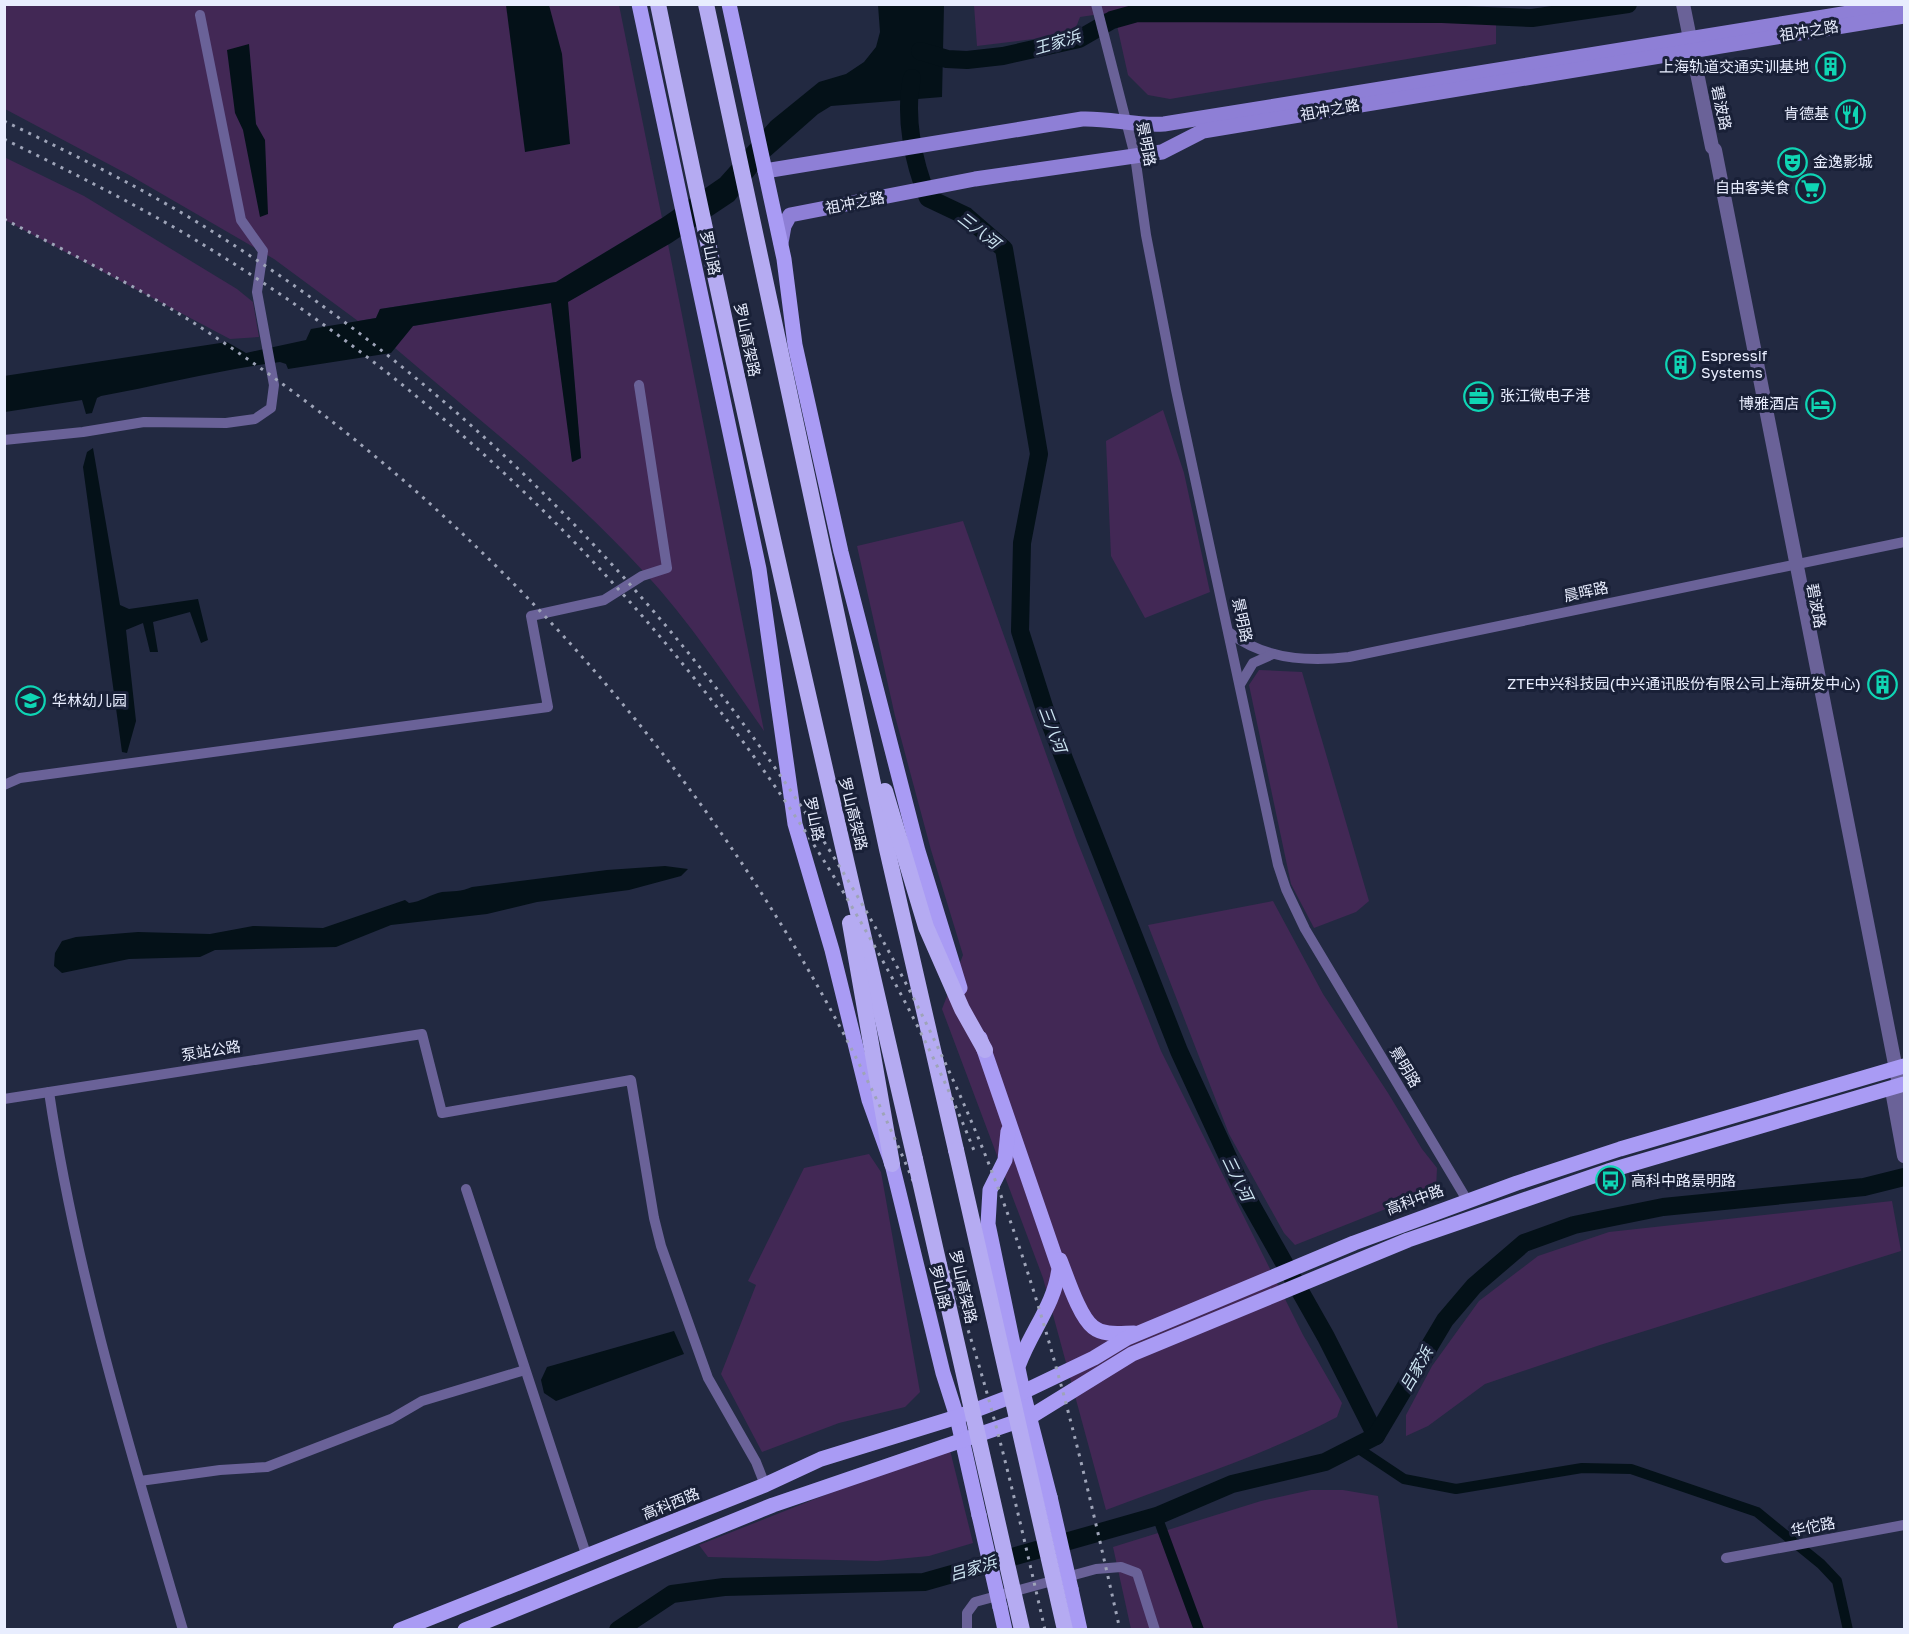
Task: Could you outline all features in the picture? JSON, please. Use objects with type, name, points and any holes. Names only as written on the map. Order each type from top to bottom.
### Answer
[{"type":"highway","name":"罗山高架路","points":[[658,4],[705,237],[815,734],[1022,1629]]},
{"type":"highway","name":"罗山高架路","points":[[706,4],[887,849],[1065,1629]]},
{"type":"highway","points":[[711,4],[718,62]]},
{"type":"highway","points":[[862,726],[883,783],[926,927],[940,962],[985,1050]]},
{"type":"highway","points":[[815,734],[892,1164]]},
{"type":"main road","name":"罗山路","points":[[639,4],[759,569],[795,824],[832,950],[869,1100],[892,1164],[942,1373],[957,1416],[1005,1629]]},
{"type":"main road","points":[[729,4],[781,243],[795,345],[860,628],[936,916],[1052,1243],[1086,1319],[1094,1328],[1116,1334],[1140,1332]]},
{"type":"main road","name":"祖冲之路","points":[[781,243],[784,226],[790,215],[975,179],[1162,152],[1203,131],[1904,4]]},
{"type":"main road","name":"祖冲之路","points":[[765,171],[1082,119],[1110,120],[1127,124],[1164,124],[1691,44],[1905,16]]},
{"type":"main road","name":"高科中路","points":[[957,1416],[1023,1392],[1140,1332],[1275,1275],[1467,1200],[1620,1149],[1897,1069]]},
{"type":"main road","points":[[465,1629],[773,1505],[1030,1417],[1132,1354],[1398,1244],[1573,1182],[1899,1086]]},
{"type":"main road","points":[[1008,1122],[1005,1160],[990,1190],[987,1212],[1023,1392],[1080,1629]]},
{"type":"main road","points":[[1019,1364],[1024,1349],[1052,1299],[1058,1281],[1059,1268],[1052,1243]]},
{"type":"main road","name":"高科西路","points":[[400,1629],[587,1557],[765,1485],[821,1459],[957,1416]]},
{"type":"street","name":"景明路","points":[[1096,4],[1135,156],[1146,235],[1174,379],[1278,865],[1294,908],[1467,1200]]},
{"type":"street","name":"碧波路","points":[[1683,4],[1712,147],[1710,151],[1899,1086]]},
{"type":"street","points":[[4,440],[83,432],[136,423],[205,425],[255,419],[267,413],[274,403],[257,292],[263,251],[242,220],[200,15]]},
{"type":"street","points":[[4,784],[20,778],[548,707],[531,616],[604,600],[642,576],[667,568],[639,385]]},
{"type":"street","name":"晨晖路","points":[[1230,633],[1250,646],[1273,654],[1306,659],[1350,657],[1905,542]]},
{"type":"street","points":[[1240,683],[1253,663],[1273,654]]},
{"type":"street","name":"泵站公路","points":[[4,1099],[422,1034],[442,1113],[631,1080],[654,1218],[662,1246],[708,1378],[756,1462],[765,1485]]},
{"type":"street","points":[[1899,1086],[1905,1110]]},
{"type":"street","points":[[1899,1086],[1903,1150]]},
{"type":"street","points":[[49,1092],[56,1137],[84,1265],[140,1481],[183,1629]]},
{"type":"street","points":[[466,1190],[587,1557]]},
{"type":"street","points":[[140,1481],[191,1473],[267,1467],[391,1419],[422,1401],[525,1370]]},
{"type":"street","name":"华佗路","points":[[1726,1558],[1905,1525]]},
{"type":"street","points":[[967,1629],[967,1613],[975,1602],[1110,1567],[1130,1569],[1140,1578],[1155,1629]]},
{"type":"shaded area","points":[[1196,4],[1496,10],[1496,44],[1170,99],[1148,95],[1128,75],[1114,12],[1080,17],[1075,30],[1041,38],[977,46],[974,5]]},
{"type":"shaded area","points":[[4,5],[619,5],[662,218],[556,282],[380,309],[376,318],[358,321],[274,259],[131,176],[5,109]]},
{"type":"shaded area","points":[[506,5],[549,5],[562,54],[570,144],[525,152]]},
{"type":"shaded area","points":[[878,5],[944,5],[942,97],[831,106],[818,114],[767,159],[734,201],[671,243],[568,302],[581,458],[572,462],[551,303],[413,326],[391,353],[288,369],[286,364],[280,362],[257,365],[101,396],[97,398],[92,413],[86,414],[82,400],[5,412],[4,376],[227,342],[246,353],[306,340],[311,329],[376,318],[380,309],[556,282],[662,218],[720,178],[771,121],[819,82],[846,74],[864,62],[876,47],[880,32]]},
{"type":"shaded area","points":[[249,44],[256,124],[265,140],[268,214],[260,217],[243,130],[235,113],[227,50]]},
{"type":"shaded area","points":[[4,157],[84,196],[237,289],[253,302],[259,337],[230,339],[5,220]]},
{"type":"shaded area","points":[[668,244],[764,731],[676,609],[643,571],[554,483],[395,348],[413,326],[551,303],[573,462],[581,458],[567,302]]},
{"type":"shaded area","points":[[1163,410],[1184,473],[1210,592],[1145,618],[1111,556],[1106,441]]},
{"type":"shaded area","points":[[93,448],[120,605],[129,609],[198,599],[208,640],[201,643],[190,612],[153,622],[158,652],[150,652],[143,623],[126,630],[136,721],[127,753],[122,752],[83,467],[87,452]]},
{"type":"shaded area","points":[[963,521],[1076,838],[1161,1051],[1303,1335],[1342,1403],[1337,1417],[1281,1444],[1106,1510],[1043,1278],[942,1009],[963,955],[931,850],[895,716],[857,546]]},
{"type":"shaded area","points":[[1259,670],[1302,672],[1369,901],[1356,912],[1314,928],[1291,884],[1249,685]]},
{"type":"shaded area","points":[[665,866],[688,869],[681,876],[629,890],[537,902],[487,914],[391,925],[336,947],[215,950],[200,957],[129,959],[62,973],[54,966],[55,953],[62,941],[76,937],[138,932],[210,934],[253,926],[323,928],[405,900],[409,903],[442,892],[607,870]]},
{"type":"shaded area","points":[[1273,901],[1323,994],[1422,1149],[1437,1168],[1436,1189],[1295,1245],[1284,1233],[1229,1134],[1148,925]]},
{"type":"shaded area","points":[[869,1154],[881,1172],[920,1392],[905,1407],[839,1423],[762,1452],[721,1374],[756,1285],[748,1281],[804,1168]]},
{"type":"shaded area","points":[[1892,1201],[1901,1251],[1600,1345],[1485,1384],[1428,1426],[1406,1436],[1406,1415],[1432,1366],[1479,1301],[1538,1256],[1609,1232]]},
{"type":"shaded area","points":[[674,1331],[684,1354],[556,1401],[544,1393],[541,1380],[547,1367]]},
{"type":"shaded area","points":[[949,1446],[973,1543],[929,1556],[877,1561],[708,1557],[699,1545]]},
{"type":"shaded area","points":[[1311,1490],[1343,1490],[1378,1496],[1398,1629],[1131,1629],[1113,1547],[1261,1501]]},
{"type":"waterway","name":"王家浜","points":[[920,51],[947,59],[967,60],[1003,56],[1079,39],[1112,20],[1137,13],[1442,14],[1532,18],[1628,4]]},
{"type":"waterway","name":"三八河","points":[[912,78],[909,108],[911,139],[928,198],[966,216],[1004,249],[1039,454],[1022,543],[1020,631],[1046,713],[1179,1051],[1244,1192],[1326,1337],[1376,1436]]},
{"type":"waterway","name":"吕家浜","points":[[618,1630],[672,1594],[724,1587],[924,1582],[1157,1516],[1232,1484],[1325,1462],[1376,1436],[1445,1320],[1474,1286],[1524,1243],[1574,1225],[1663,1207],[1864,1187],[1904,1177]]},
{"type":"waterway","points":[[1356,1447],[1404,1479],[1456,1489],[1582,1468],[1631,1469],[1757,1512],[1821,1564],[1837,1581],[1848,1630]]},
{"type":"waterway","name":"三八河","points":[[1157,1516],[1199,1630]]},
{"type":"railway","points":[[4,121],[120,178],[187,216],[315,301],[436,395],[549,499],[653,611],[749,731],[834,858],[910,991],[975,1130],[1021,1252],[1041,1314],[1091,1503],[1120,1630]]},
{"type":"railway","points":[[4,139],[156,217],[278,293],[374,363],[466,439],[553,520],[635,607],[711,699],[781,795],[845,895],[881,958],[947,1087],[975,1153]]},
{"type":"railway","points":[[4,219],[150,296],[197,325],[322,414],[439,512],[548,620],[648,736],[739,859],[820,990],[889,1126],[947,1268],[990,1402],[1045,1630]]},
{"type":"place","name":"上海轨道交通实训基地","points":[[1830,67]]},
{"type":"place","name":"肯德基","points":[[1850,114]]},
{"type":"place","name":"金逸影城","points":[[1792,162]]},
{"type":"place","name":"自由客美食","points":[[1811,188]]},
{"type":"place","name":"Espressif Systems","points":[[1680,365]]},
{"type":"place","name":"张江微电子港","points":[[1479,396]]},
{"type":"place","name":"博雅酒店","points":[[1820,404]]},
{"type":"place","name":"ZTE中兴科技园(中兴通讯股份有限公司上海研发中心)","points":[[1882,684]]},
{"type":"place","name":"华林幼儿园","points":[[31,701]]},
{"type":"place","name":"高科中路景明路","points":[[1610,1181]]}]
